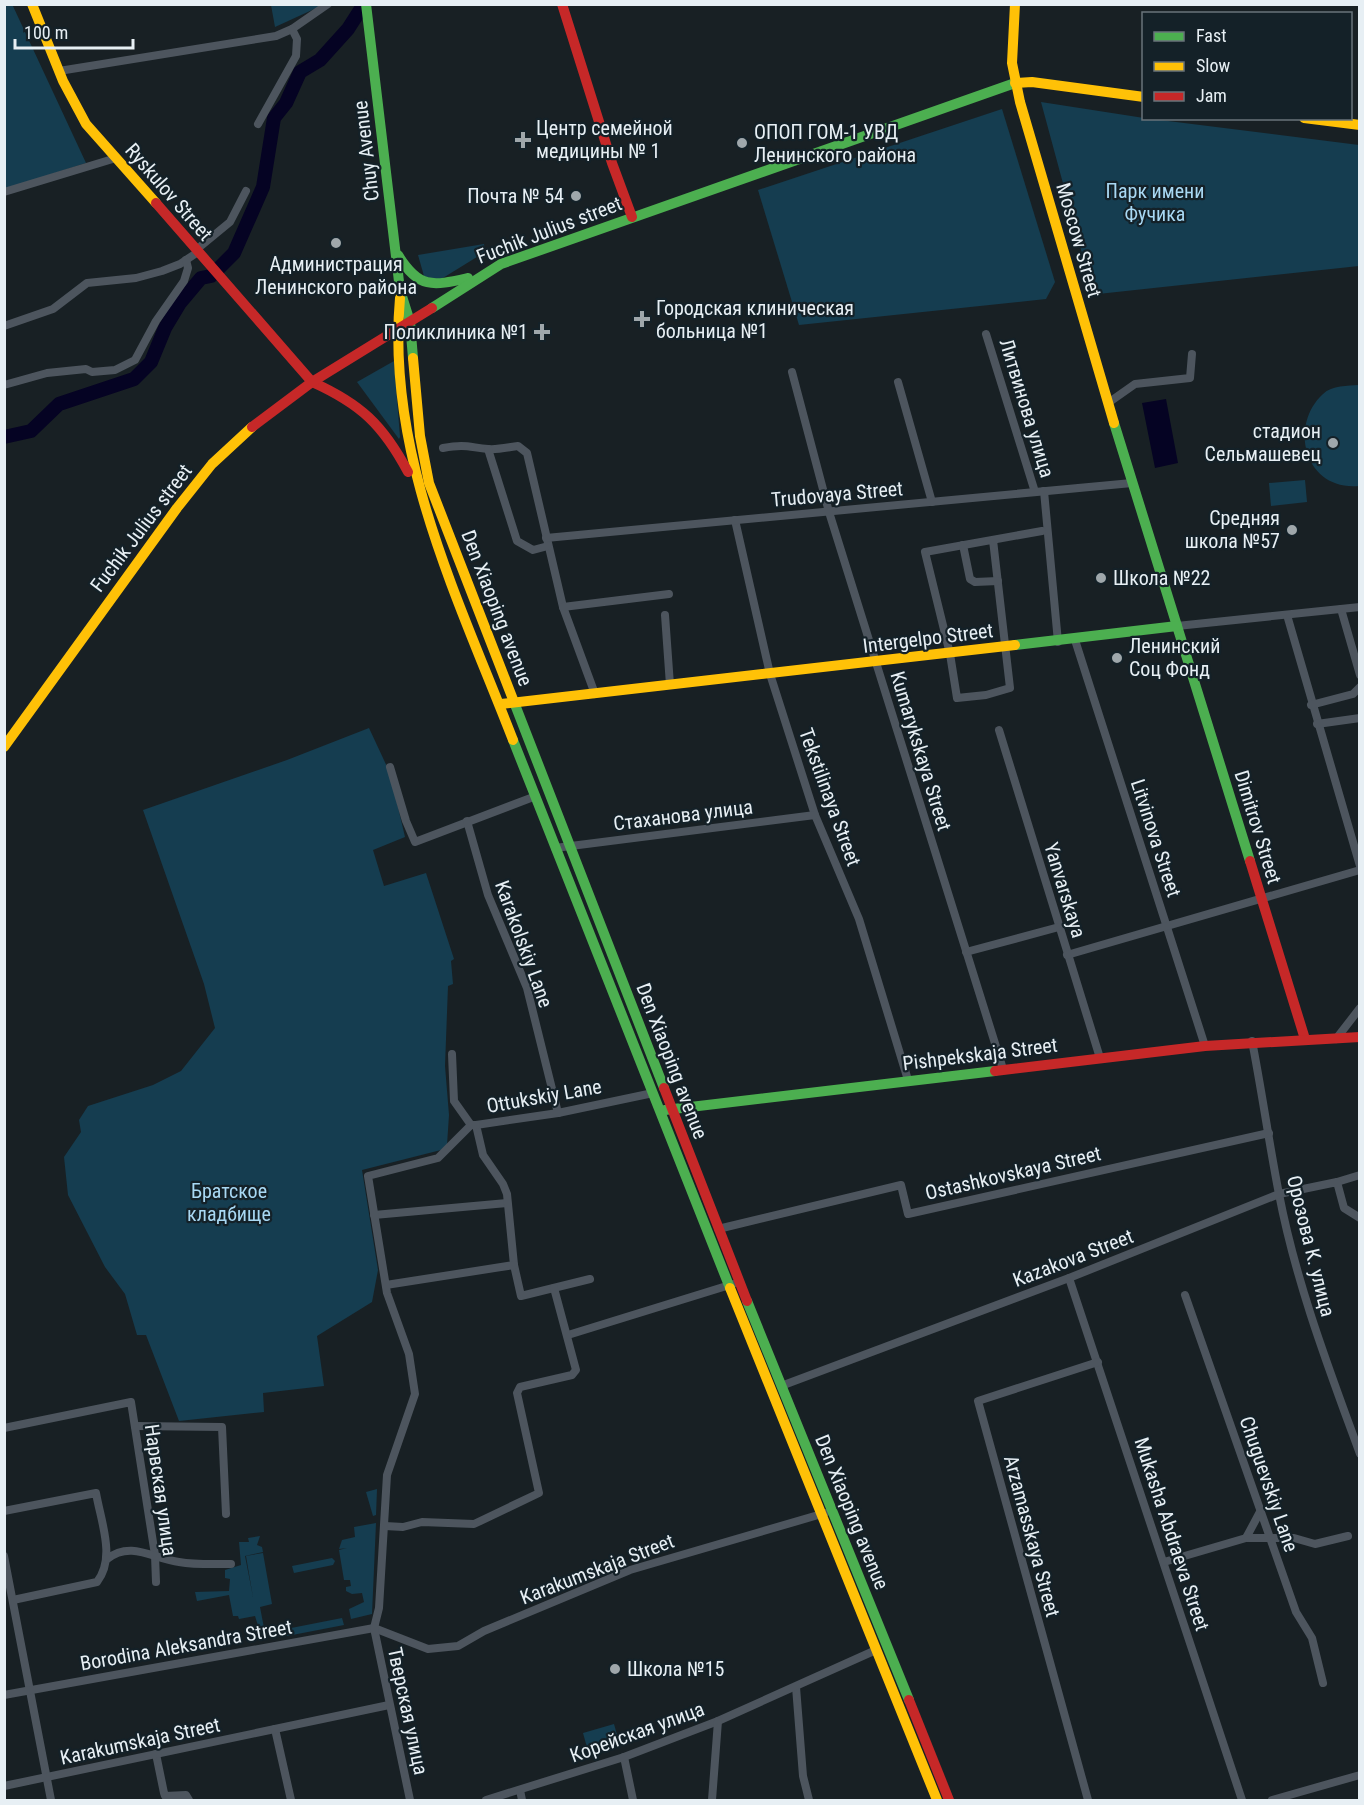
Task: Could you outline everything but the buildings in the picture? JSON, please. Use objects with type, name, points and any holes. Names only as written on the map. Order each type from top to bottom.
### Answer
[{"type":"main road","name":"Ryskulov Street","points":[[32,4],[59,71],[86,123],[312,382]]},
{"type":"main road","name":"Chuy Avenue","points":[[366,4],[401,294],[410,322]]},
{"type":"main road","points":[[561,4],[612,163],[632,217]]},
{"type":"main road","name":"Moscow Street","points":[[1015,4],[1012,63],[1015,83],[1132,483]]},
{"type":"main road","name":"Fuchik Julius street","points":[[4,747],[142,554],[212,464],[240,435],[312,382],[396,331],[478,276],[501,264],[1015,83],[1032,82],[1142,97]]},
{"type":"main road","points":[[1320,120],[1359,125]]},
{"type":"main road","points":[[396,252],[408,273],[420,282],[436,285],[478,276]]},
{"type":"main road","name":"Chuy Avenue","points":[[396,331],[401,294]]},
{"type":"main road","name":"Den Xiaoping avenue","points":[[410,322],[420,436],[429,483],[515,702],[820,1514],[937,1800]]},
{"type":"main road","name":"Den Xiaoping avenue","points":[[396,331],[407,442],[421,497],[555,848],[653,1093],[666,1109],[718,1229],[735,1283],[835,1511],[949,1800]]},
{"type":"main road","points":[[312,382],[345,396],[372,416],[397,452],[421,497]]},
{"type":"main road","name":"Dimitrov Street","points":[[1132,483],[1305,1039]]},
{"type":"main road","name":"Intergelpo Street","points":[[501,704],[1058,642],[1177,626]]},
{"type":"main road","name":"Pishpekskaja Street","points":[[666,1109],[1252,1041],[1359,1037]]},
{"type":"street","points":[[59,71],[276,36],[328,4]]},
{"type":"street","points":[[258,124],[296,56],[297,39],[292,28]]},
{"type":"street","points":[[4,192],[116,158]]},
{"type":"street","points":[[4,326],[52,309],[87,283],[136,278],[162,271],[199,254],[230,222],[246,191]]},
{"type":"street","points":[[4,385],[47,373],[86,369],[92,372],[115,370],[135,360],[156,321],[184,280],[188,268],[186,260]]},
{"type":"street","name":"Литвинова улица","points":[[986,334],[1040,492],[1058,642]]},
{"type":"street","points":[[1108,403],[1135,384],[1190,378],[1192,354]]},
{"type":"street","name":"Kumarykskaya Street","points":[[792,372],[829,512],[1003,1069]]},
{"type":"street","points":[[898,382],[932,502]]},
{"type":"street","points":[[443,448],[472,445],[488,449],[518,446],[528,453],[563,607],[595,694]]},
{"type":"street","name":"Trudovaya Street","points":[[488,449],[518,541],[533,550],[547,542],[735,520],[1132,483]]},
{"type":"street","name":"Tekstilinaya Street","points":[[735,520],[771,674],[815,815],[859,919],[908,1080]]},
{"type":"street","points":[[993,540],[1010,688],[986,695],[957,698],[950,654],[924,556],[928,550],[1042,531]]},
{"type":"street","points":[[963,544],[970,579],[975,582],[998,581]]},
{"type":"street","points":[[563,607],[669,594]]},
{"type":"street","name":"Intergelpo Street","points":[[1177,626],[1359,607]]},
{"type":"street","points":[[1341,609],[1359,675]]},
{"type":"street","points":[[665,615],[670,685]]},
{"type":"street","points":[[1067,955],[1262,899],[1359,868],[1287,615]]},
{"type":"street","name":"Litvinova Street","points":[[1075,640],[1205,1046]]},
{"type":"street","points":[[1311,705],[1353,694],[1359,687]]},
{"type":"street","points":[[1317,724],[1359,718]]},
{"type":"street","name":"Yanvarskaya","points":[[999,730],[1100,1058]]},
{"type":"street","points":[[390,767],[406,821],[415,842],[536,796]]},
{"type":"street","name":"Стаханова улица","points":[[555,848],[815,815]]},
{"type":"street","name":"Karakolskiy Lane","points":[[467,821],[488,896],[527,988],[558,1113]]},
{"type":"street","points":[[966,952],[1059,927]]},
{"type":"street","points":[[1336,1039],[1359,1008]]},
{"type":"street","name":"Орозова К. улица","points":[[1252,1041],[1279,1194],[1319,1341],[1359,1454]]},
{"type":"street","points":[[374,1628],[379,1608],[386,1526],[387,1475],[415,1394],[409,1354],[386,1285],[368,1176],[438,1158],[473,1125],[454,1101],[452,1054]]},
{"type":"street","name":"Ottukskiy Lane","points":[[590,1279],[521,1296],[514,1265],[503,1184],[483,1155],[473,1125],[558,1113],[653,1093]]},
{"type":"street","name":"Ostashkovskaya Street","points":[[718,1229],[901,1185],[908,1214],[1269,1133]]},
{"type":"street","name":"Kazakova Street","points":[[781,1386],[1070,1278],[1279,1194],[1359,1175]]},
{"type":"street","points":[[1336,1182],[1344,1208],[1359,1218]]},
{"type":"street","points":[[374,1215],[507,1203]]},
{"type":"street","points":[[386,1285],[514,1265]]},
{"type":"street","name":"Mukasha Abdraeva Street","points":[[1070,1278],[1242,1800]]},
{"type":"street","points":[[568,1335],[735,1283]]},
{"type":"street","points":[[386,1526],[403,1527],[422,1522],[474,1524],[539,1493],[517,1393],[520,1387],[572,1374],[576,1370],[554,1288]]},
{"type":"street","name":"Chuguevskiy Lane","points":[[1185,1294],[1296,1612],[1312,1638],[1323,1683]]},
{"type":"street","name":"Arzamasskaya Street","points":[[1088,1800],[978,1401],[1098,1362]]},
{"type":"street","name":"Нарвская улица","points":[[4,1428],[130,1402],[155,1555],[156,1582]]},
{"type":"street","points":[[135,1426],[222,1427],[226,1514]]},
{"type":"street","points":[[4,1511],[96,1493],[107,1559],[105,1572],[97,1582],[14,1604],[4,1609]]},
{"type":"street","points":[[1246,1538],[1261,1510]]},
{"type":"street","name":"Karakumskaja Street","points":[[374,1628],[410,1644],[428,1648],[458,1646],[484,1631],[630,1570],[835,1511]]},
{"type":"street","points":[[1164,1562],[1246,1538],[1294,1538],[1315,1544],[1348,1536]]},
{"type":"street","points":[[107,1559],[122,1551],[145,1551],[186,1563],[231,1564]]},
{"type":"street","points":[[4,1556],[51,1800]]},
{"type":"street","name":"Borodina Aleksandra Street","points":[[4,1695],[374,1628]]},
{"type":"street","name":"Тверская улица","points":[[374,1628],[410,1800]]},
{"type":"street","name":"Корейская улица","points":[[486,1800],[624,1757],[718,1721],[876,1650]]},
{"type":"street","points":[[796,1687],[803,1776],[809,1800]]},
{"type":"street","name":"Karakumskaja Street","points":[[4,1786],[389,1706]]},
{"type":"street","points":[[712,1800],[718,1721]]},
{"type":"street","points":[[275,1730],[291,1800]]},
{"type":"street","points":[[156,1754],[165,1796],[186,1795],[189,1800]]},
{"type":"street","points":[[624,1757],[633,1800]]},
{"type":"street","points":[[1272,1800],[1359,1775]]},
{"type":"street","points":[[520,1790],[522,1800]]},
{"type":"green space","points":[[12,4],[86,163],[5,189],[4,5]]},
{"type":"green space","points":[[271,5],[323,5],[275,27]]},
{"type":"green space","name":"Парк имени Фучика","points":[[1041,102],[1142,118],[1142,120],[1160,120],[1359,145],[1359,266],[1098,294],[1087,272]]},
{"type":"green space","points":[[1002,109],[1055,282],[1046,299],[799,325],[758,190]]},
{"type":"green space","points":[[484,244],[485,252],[438,281],[424,276],[418,255]]},
{"type":"green space","points":[[394,361],[400,437],[399,439],[357,382]]},
{"type":"green space","name":"стадион Сельмашевец","points":[[1359,385],[1359,486],[1341,485],[1326,478],[1315,468],[1308,454],[1305,438],[1306,423],[1312,407],[1327,391],[1340,386]]},
{"type":"green space","points":[[1305,480],[1307,502],[1271,506],[1269,483]]},
{"type":"green space","name":"Братское кладбище","points":[[369,728],[390,773],[405,837],[373,850],[384,886],[426,873],[454,959],[451,961],[453,984],[448,986],[445,1066],[449,1115],[447,1145],[441,1150],[362,1170],[378,1270],[372,1302],[317,1336],[324,1386],[263,1393],[264,1412],[179,1421],[146,1335],[137,1335],[125,1294],[105,1267],[68,1195],[64,1157],[81,1132],[79,1120],[88,1106],[153,1085],[181,1071],[215,1028],[204,984],[143,810],[287,760]]},
{"type":"green space","points":[[377,1489],[376,1515],[373,1516],[366,1492]]},
{"type":"green space","points":[[376,1523],[372,1614],[351,1619],[349,1609],[364,1602],[362,1593],[352,1594],[346,1591],[346,1587],[351,1586],[350,1580],[344,1580],[339,1550],[347,1548],[339,1549],[342,1540],[355,1537],[354,1527]]},
{"type":"green space","points":[[260,1536],[257,1545],[262,1547],[263,1552],[245,1556],[253,1597],[246,1556],[263,1553],[272,1604],[260,1607],[264,1628],[259,1629],[255,1616],[239,1619],[238,1616],[233,1616],[229,1595],[197,1601],[195,1592],[229,1591],[230,1579],[225,1578],[225,1570],[241,1565],[239,1542],[249,1542],[248,1538]]},
{"type":"green space","points":[[332,1558],[335,1561],[333,1565],[294,1573],[292,1566]]},
{"type":"green space","points":[[342,1618],[344,1625],[287,1636],[286,1629]]},
{"type":"green space","points":[[614,1724],[619,1742],[588,1751],[583,1733]]},
{"type":"shaded area","points":[[1166,399],[1178,463],[1155,468],[1142,403]]},
{"type":"waterway","points":[[4,437],[31,431],[59,404],[134,379],[151,362],[165,328],[180,303],[201,278],[211,276],[234,253],[263,187],[274,118],[286,103],[300,72],[320,60],[348,29],[364,4]]},
{"type":"traffic: fast","points":[[366,4],[400,290],[410,322],[413,358]]},
{"type":"traffic: fast","points":[[432,308],[501,264],[1015,83]]},
{"type":"traffic: fast","points":[[398,255],[413,274],[427,282],[445,283],[468,278]]},
{"type":"traffic: fast","points":[[1114,423],[1250,861]]},
{"type":"traffic: fast","points":[[1015,645],[1177,626]]},
{"type":"traffic: fast","points":[[514,702],[664,1088]]},
{"type":"traffic: fast","points":[[513,740],[730,1288]]},
{"type":"traffic: fast","points":[[665,1110],[995,1071]]},
{"type":"traffic: fast","points":[[747,1301],[909,1700]]},
{"type":"traffic: slow","points":[[32,4],[63,81],[86,124],[156,203]]},
{"type":"traffic: slow","points":[[1015,4],[1012,63],[1020,102],[1114,423]]},
{"type":"traffic: slow","points":[[1015,83],[1032,82],[1142,97]]},
{"type":"traffic: slow","points":[[1320,120],[1360,125]]},
{"type":"traffic: slow","points":[[400,298],[399,356],[404,413],[415,469],[449,579],[513,740]]},
{"type":"traffic: slow","points":[[413,358],[420,436],[429,483],[514,702]]},
{"type":"traffic: slow","points":[[4,747],[177,508],[212,464],[252,427]]},
{"type":"traffic: slow","points":[[501,704],[1015,645]]},
{"type":"traffic: slow","points":[[730,1288],[937,1800]]},
{"type":"traffic: jam","points":[[562,4],[612,163],[632,217]]},
{"type":"traffic: jam","points":[[156,203],[312,382]]},
{"type":"traffic: jam","points":[[252,427],[312,382],[432,308]]},
{"type":"traffic: jam","points":[[312,382],[344,399],[369,418],[389,441],[408,472]]},
{"type":"traffic: jam","points":[[1250,861],[1305,1039]]},
{"type":"traffic: jam","points":[[995,1071],[1205,1046],[1360,1037]]},
{"type":"traffic: jam","points":[[664,1088],[747,1301]]},
{"type":"traffic: jam","points":[[909,1700],[949,1800]]},
{"type":"place","name":"Центр семейной медицины № 1","points":[[523,140]]},
{"type":"place","name":"ОПОП ГОМ-1 УВД Ленинского района","points":[[742,143]]},
{"type":"place","name":"Почта № 54","points":[[576,196]]},
{"type":"place","name":"Администрация Ленинского района","points":[[336,243]]},
{"type":"place","name":"Городская клиническая больница №1","points":[[642,319]]},
{"type":"place","name":"Поликлиника №1","points":[[542,332]]},
{"type":"place","name":"стадион Сельмашевец","points":[[1333,443]]},
{"type":"place","name":"Средняя школа №57","points":[[1292,530]]},
{"type":"place","name":"Школа №22","points":[[1101,578]]},
{"type":"place","name":"Ленинский Соц Фонд","points":[[1117,658]]},
{"type":"place","name":"Школа №15","points":[[615,1669]]}]
